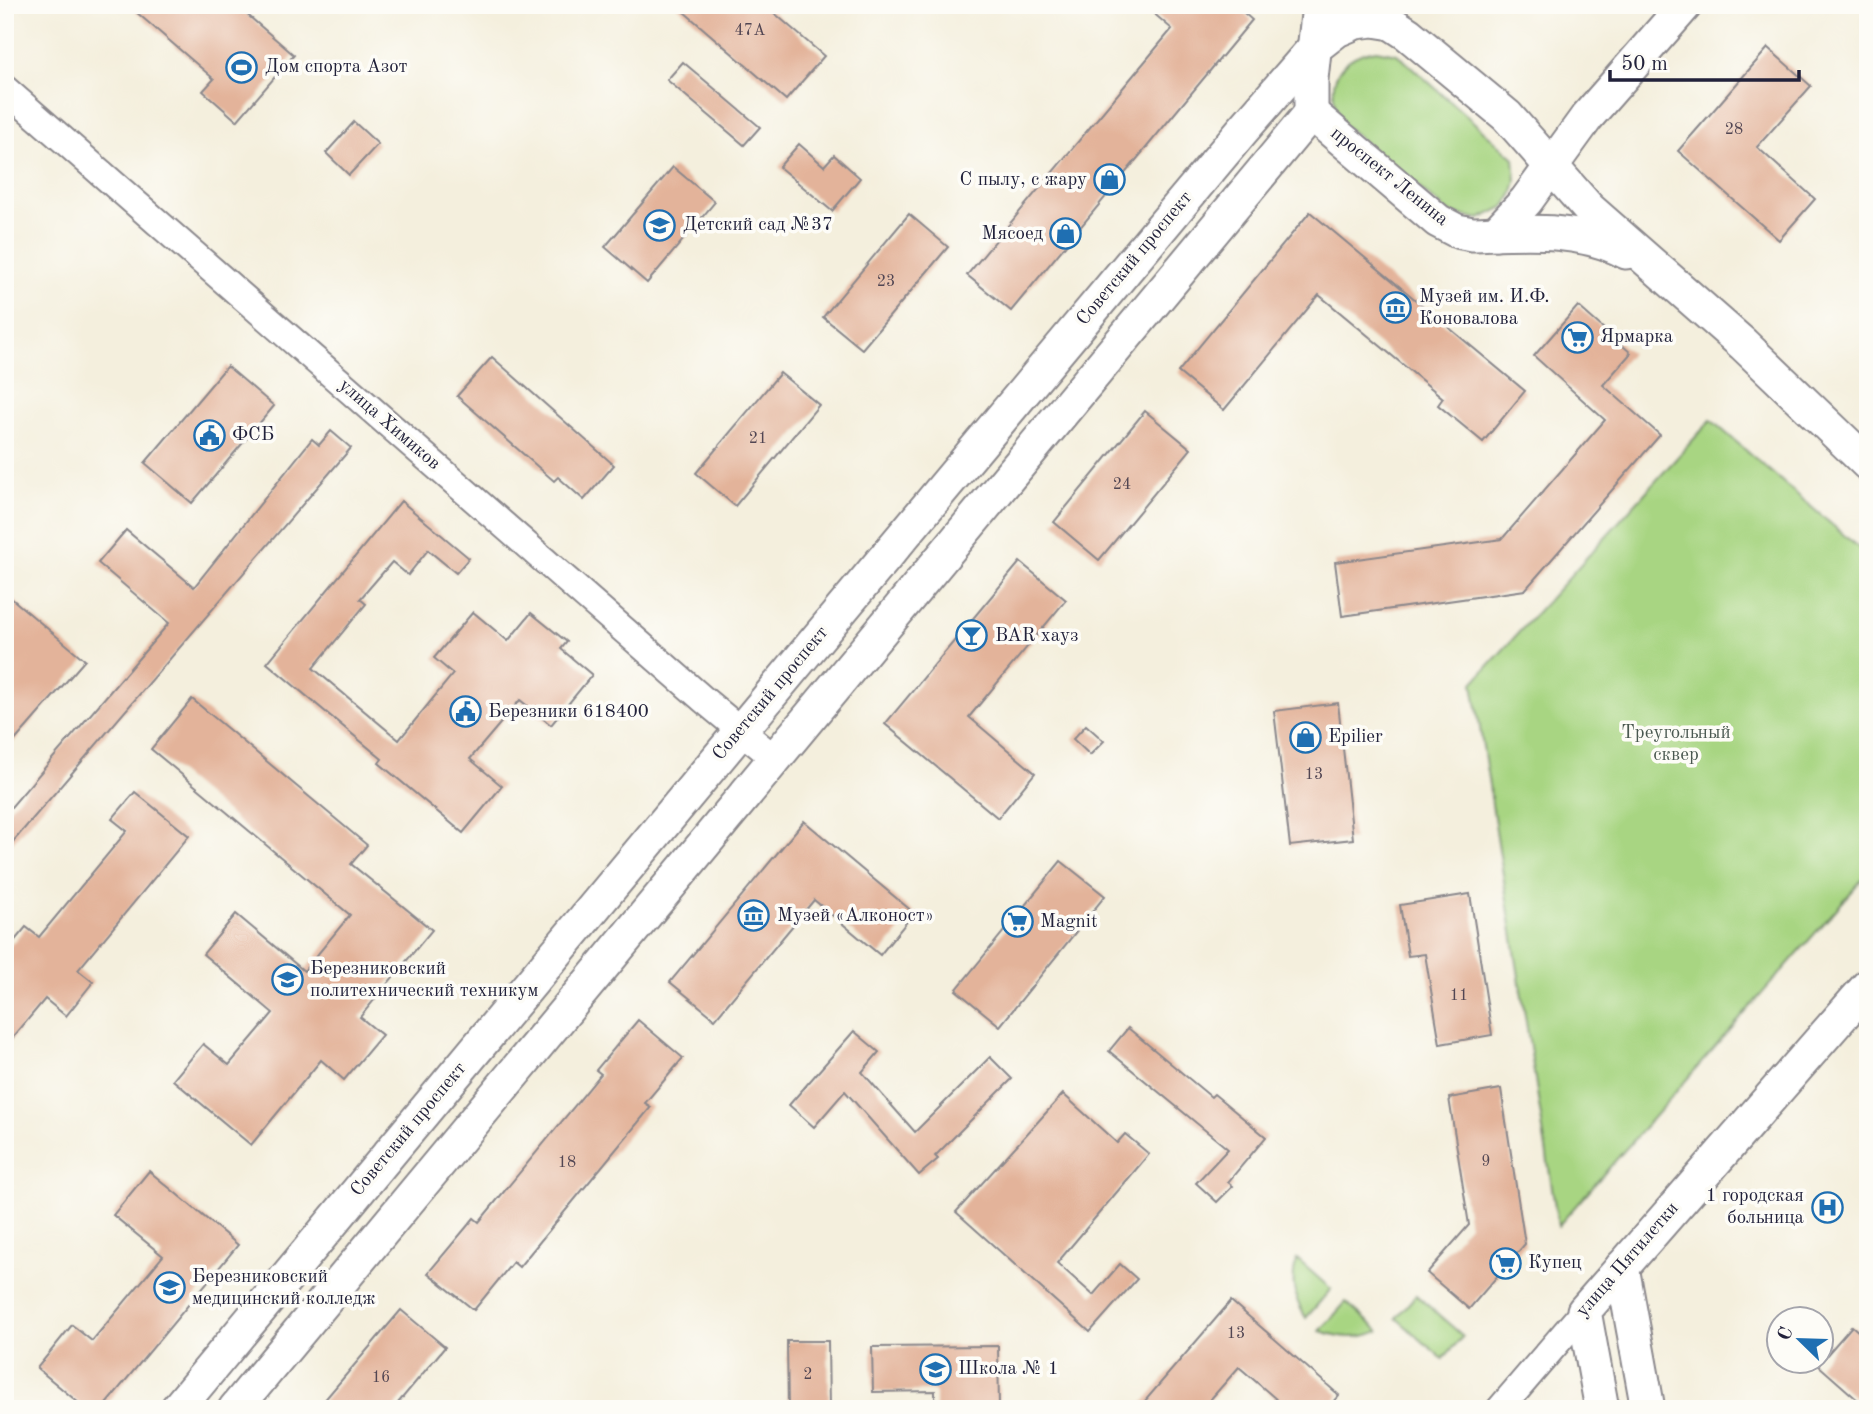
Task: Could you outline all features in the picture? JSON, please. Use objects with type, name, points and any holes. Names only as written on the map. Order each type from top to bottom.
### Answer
[{"type":"main road","points":[[235,1409],[1311,113],[1319,5]]},
{"type":"main road","points":[[1496,233],[1526,201],[1587,117],[1685,5]]},
{"type":"main road","name":"Советский проспект","points":[[177,1409],[1241,132],[1314,48],[1337,30],[1356,22],[1373,20],[1379,14]]},
{"type":"main road","name":"проспект Ленина","points":[[1379,14],[1507,116],[1589,209],[1744,344],[1868,464]]},
{"type":"main road","name":"проспект Ленина","points":[[1311,113],[1438,220],[1457,231],[1472,234],[1569,233],[1597,239],[1656,268]]},
{"type":"main road","name":"улица Пятилетки","points":[[1584,1311],[1868,986]]},
{"type":"main road","points":[[1622,1268],[1648,1409]]},
{"type":"main road","points":[[1584,1311],[1602,1409]]},
{"type":"street","name":"улица Химиков","points":[[5,89],[774,758]]},
{"type":"street","name":"улица Пятилетки","points":[[1500,1409],[1584,1311]]},
{"type":"green space","points":[[1376,50],[1397,54],[1514,158],[1516,181],[1512,195],[1504,207],[1480,219],[1449,213],[1344,125],[1334,99],[1336,77],[1350,60]]},
{"type":"green space","name":"Треугольный сквер","points":[[1711,420],[1868,556],[1868,873],[1558,1226],[1473,683]]},
{"type":"green space","points":[[1297,1259],[1331,1289],[1306,1318],[1294,1290]]},
{"type":"green space","points":[[1416,1295],[1463,1336],[1443,1359],[1396,1318]]},
{"type":"green space","points":[[1346,1302],[1379,1331],[1350,1337],[1320,1331]]},
{"type":"building","name":"Дом спорта Азот","points":[[128,5],[236,5],[294,55],[237,121],[203,91],[214,79]]},
{"type":"building","points":[[676,5],[765,5],[824,56],[786,100]]},
{"type":"building","points":[[1144,5],[1235,5],[1252,20],[1011,311],[967,275],[1172,29]]},
{"type":"building","points":[[1768,48],[1811,86],[1757,147],[1815,199],[1779,240],[1678,151]]},
{"type":"building","points":[[683,62],[760,127],[744,145],[667,80]]},
{"type":"building","points":[[354,122],[378,144],[349,175],[326,153]]},
{"type":"building","points":[[799,144],[824,166],[834,155],[860,178],[832,211],[779,167]]},
{"type":"building","name":"Детский сад №37","points":[[673,167],[715,202],[647,283],[605,247]]},
{"type":"building","points":[[1310,212],[1525,391],[1483,442],[1438,405],[1443,398],[1319,295],[1224,410],[1178,372]]},
{"type":"building","points":[[909,214],[948,247],[862,349],[823,317]]},
{"type":"building","points":[[1578,306],[1631,353],[1603,385],[1660,435],[1525,590],[1342,616],[1335,562],[1502,539],[1605,420],[1534,356]]},
{"type":"building","points":[[492,357],[614,465],[584,500],[558,477],[554,481],[457,396]]},
{"type":"building","name":"ФСБ","points":[[227,366],[274,406],[192,503],[145,463]]},
{"type":"building","points":[[780,373],[819,405],[735,506],[696,473]]},
{"type":"building","points":[[1145,411],[1191,449],[1099,560],[1054,522]]},
{"type":"building","points":[[331,431],[351,448],[5,851],[5,814],[169,623],[98,563],[126,530],[194,587],[312,439],[319,445]]},
{"type":"building","name":"Березники 618400","points":[[401,501],[469,558],[456,573],[428,550],[408,575],[392,562],[360,599],[366,604],[313,668],[399,740],[453,674],[434,658],[473,612],[508,641],[531,613],[567,642],[561,649],[592,675],[551,725],[520,700],[470,759],[502,786],[463,833],[379,763],[382,759],[267,663]]},
{"type":"building","points":[[1020,562],[1066,600],[969,717],[1035,773],[998,818],[885,724]]},
{"type":"building","points":[[5,593],[85,660],[5,752]]},
{"type":"building","name":"Березниковский политехнический техникум","points":[[192,699],[367,845],[351,864],[432,930],[360,1017],[382,1035],[344,1080],[321,1060],[251,1145],[173,1080],[203,1044],[229,1065],[273,1013],[203,954],[236,914],[304,971],[350,915],[151,749]]},
{"type":"building","points":[[1338,703],[1353,839],[1290,846],[1274,711]]},
{"type":"building","points":[[1086,725],[1104,741],[1090,755],[1073,739]]},
{"type":"building","points":[[135,792],[189,836],[78,970],[93,982],[66,1016],[45,999],[5,1047],[5,952],[26,927],[39,937],[127,831],[112,819]]},
{"type":"building","points":[[804,821],[914,913],[880,955],[814,900],[715,1019],[670,982]]},
{"type":"building","points":[[1061,861],[1105,896],[1000,1026],[956,990]]},
{"type":"building","points":[[1470,894],[1492,1035],[1440,1044],[1425,954],[1408,956],[1400,905]]},
{"type":"building","points":[[638,1020],[683,1058],[645,1103],[651,1107],[519,1267],[513,1262],[474,1310],[428,1273],[474,1218],[479,1222],[601,1074],[596,1070]]},
{"type":"building","points":[[1128,1028],[1211,1097],[1214,1094],[1266,1137],[1228,1182],[1233,1186],[1217,1202],[1196,1183],[1228,1149],[1109,1051]]},
{"type":"building","points":[[854,1031],[879,1052],[862,1072],[915,1132],[990,1057],[1012,1079],[935,1156],[938,1159],[919,1175],[845,1091],[814,1127],[789,1105]]},
{"type":"building","points":[[1501,1089],[1525,1244],[1469,1309],[1427,1273],[1469,1225],[1449,1098]]},
{"type":"building","points":[[1063,1094],[1117,1143],[1125,1134],[1149,1154],[1057,1263],[1093,1295],[1120,1264],[1137,1279],[1090,1332],[956,1212]]},
{"type":"building","name":"Березниковский медицинский колледж","points":[[149,1171],[238,1245],[102,1409],[86,1409],[37,1368],[72,1325],[92,1341],[163,1256],[113,1215]]},
{"type":"building","points":[[1231,1301],[1339,1395],[1327,1409],[1267,1409],[1276,1399],[1239,1367],[1202,1409],[1138,1409]]},
{"type":"building","points":[[401,1310],[445,1347],[393,1409],[317,1409]]},
{"type":"building","points":[[1852,1326],[1868,1340],[1868,1409],[1830,1376],[1834,1376],[1834,1347]]},
{"type":"building","points":[[787,1341],[828,1341],[829,1409],[788,1409]]},
{"type":"building","name":"Школа № 1","points":[[998,1346],[999,1409],[935,1409],[935,1391],[873,1392],[872,1347]]},
{"type":"place","name":"Дом спорта Азот","points":[[242,67]]},
{"type":"place","name":"С пылу, с жару","points":[[1110,180]]},
{"type":"place","name":"Детский сад №37","points":[[660,225]]},
{"type":"place","name":"Мясоед","points":[[1066,234]]},
{"type":"place","name":"Музей им. И.Ф. Коновалова","points":[[1396,308]]},
{"type":"place","name":"Ярмарка","points":[[1577,337]]},
{"type":"place","name":"ФСБ","points":[[209,435]]},
{"type":"place","name":"BAR хауз","points":[[972,636]]},
{"type":"place","name":"Березники 618400","points":[[465,712]]},
{"type":"place","name":"Epilier","points":[[1305,737]]},
{"type":"place","name":"Музей «Алконост»","points":[[754,916]]},
{"type":"place","name":"Magnit","points":[[1017,922]]},
{"type":"place","name":"Березниковский политехнический техникум","points":[[287,980]]},
{"type":"place","name":"1 городская больница","points":[[1827,1207]]},
{"type":"place","name":"Купец","points":[[1505,1263]]},
{"type":"place","name":"Березниковский медицинский колледж","points":[[169,1288]]},
{"type":"place","name":"Школа № 1","points":[[935,1369]]}]
